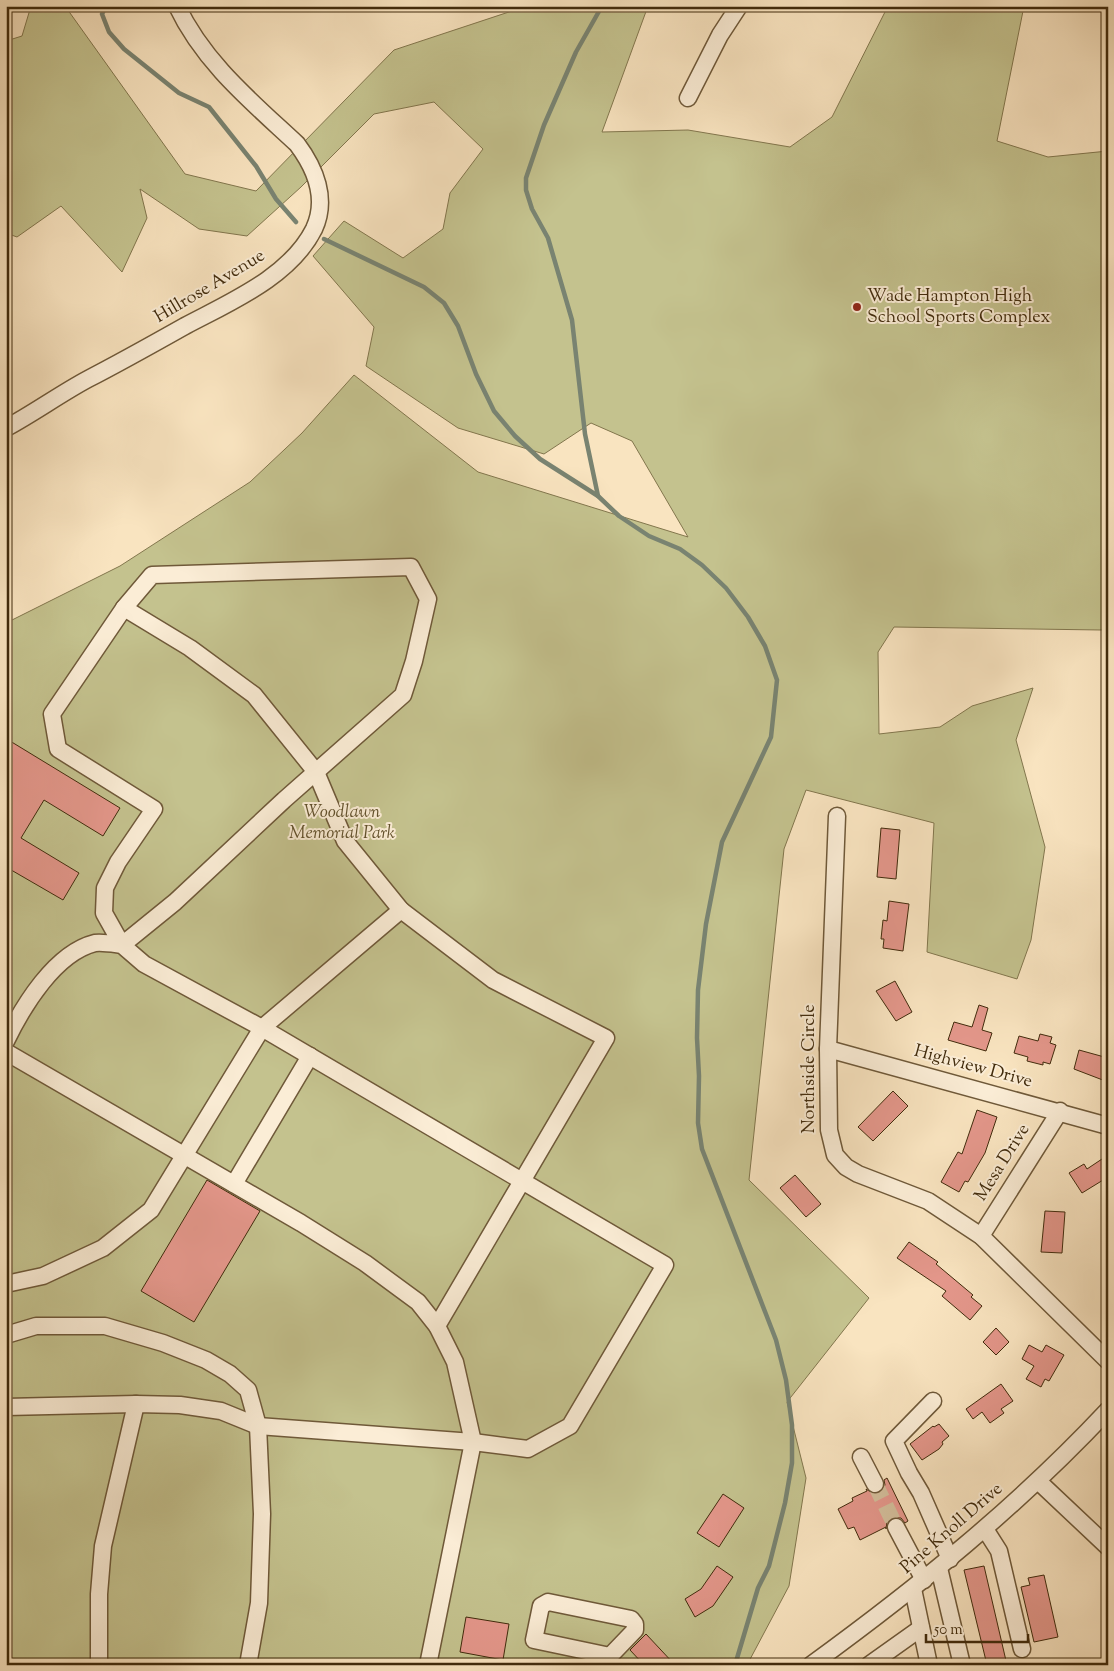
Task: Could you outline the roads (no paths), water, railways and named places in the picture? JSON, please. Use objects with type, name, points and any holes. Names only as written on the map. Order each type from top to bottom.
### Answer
[{"type":"street","name":"Hillrose Avenue","points":[[6,428],[68,391],[265,281],[296,255],[314,228],[319,210],[320,193],[315,173],[307,158],[297,144],[221,74],[204,52],[177,6]]},
{"type":"street","points":[[688,98],[720,35],[739,6]]},
{"type":"street","points":[[6,1041],[21,1011],[67,956],[96,943],[122,945],[175,902],[403,695],[414,661],[428,599],[411,567],[152,575],[124,608],[52,714],[58,749],[154,809],[118,862],[105,888],[104,912],[122,945],[144,964],[262,1028],[665,1265],[570,1426],[528,1449],[473,1442],[258,1426],[222,1412],[180,1405],[136,1404],[6,1407]]},
{"type":"street","points":[[124,608],[190,648],[254,695],[316,772],[345,842],[401,910],[493,980],[606,1038],[438,1326]]},
{"type":"street","name":"Northside Circle","points":[[837,816],[828,1049],[830,1141],[840,1161],[858,1174],[928,1201],[980,1236],[1108,1361]]},
{"type":"street","points":[[6,1284],[43,1276],[103,1248],[151,1210],[262,1028],[401,910]]},
{"type":"street","name":"Highview Drive","points":[[828,1049],[1060,1111],[1108,1126]]},
{"type":"street","points":[[6,1052],[234,1184],[365,1263],[418,1302],[438,1326],[455,1362],[473,1442],[428,1665]]},
{"type":"street","points":[[234,1184],[310,1056]]},
{"type":"street","name":"Mesa Drive","points":[[980,1236],[1060,1111]]},
{"type":"street","points":[[6,1335],[36,1326],[105,1326],[163,1343],[206,1360],[230,1374],[248,1390],[258,1426],[262,1514],[259,1603],[248,1665]]},
{"type":"street","points":[[933,1401],[894,1441],[921,1493],[945,1563],[962,1665]]},
{"type":"street","points":[[99,1665],[99,1594],[103,1546],[136,1404]]},
{"type":"street","name":"Pine Knoll Drive","points":[[811,1665],[918,1585],[985,1529],[1038,1481],[1108,1410]]},
{"type":"street","points":[[861,1457],[874,1484]]},
{"type":"street","points":[[1038,1481],[1108,1547]]},
{"type":"street","points":[[896,1527],[918,1585],[921,1628],[929,1665]]},
{"type":"street","points":[[985,1529],[999,1551],[1022,1649]]},
{"type":"street","points":[[548,1602],[631,1619],[636,1624],[635,1630],[609,1660],[534,1640],[541,1606],[548,1602]]},
{"type":"street","points":[[869,1665],[921,1628]]},
{"type":"waterway","points":[[106,6],[102,14],[109,32],[124,49],[179,93],[209,107],[256,166],[276,199],[296,222]]},
{"type":"waterway","points":[[598,496],[585,434],[572,320],[548,238],[532,209],[526,190],[526,178],[544,125],[576,52],[602,6]]},
{"type":"waterway","points":[[324,239],[424,287],[444,303],[458,326],[476,374],[494,411],[515,436],[540,459],[598,496],[619,516],[649,536],[680,549],[702,565],[726,588],[748,617],[765,646],[777,680],[771,737],[722,842],[706,924],[698,990],[698,1123],[702,1149],[776,1340],[786,1380],[792,1425],[792,1463],[785,1503],[769,1566],[758,1588],[735,1665]]},
{"type":"tunnel","points":[[875,1484],[896,1527]]},
{"type":"place","name":"Wade Hampton High School Sports Complex","points":[[857,307]]},
{"type":"park label","name":"Woodlawn Memorial Park","points":[[342,823]]}]
